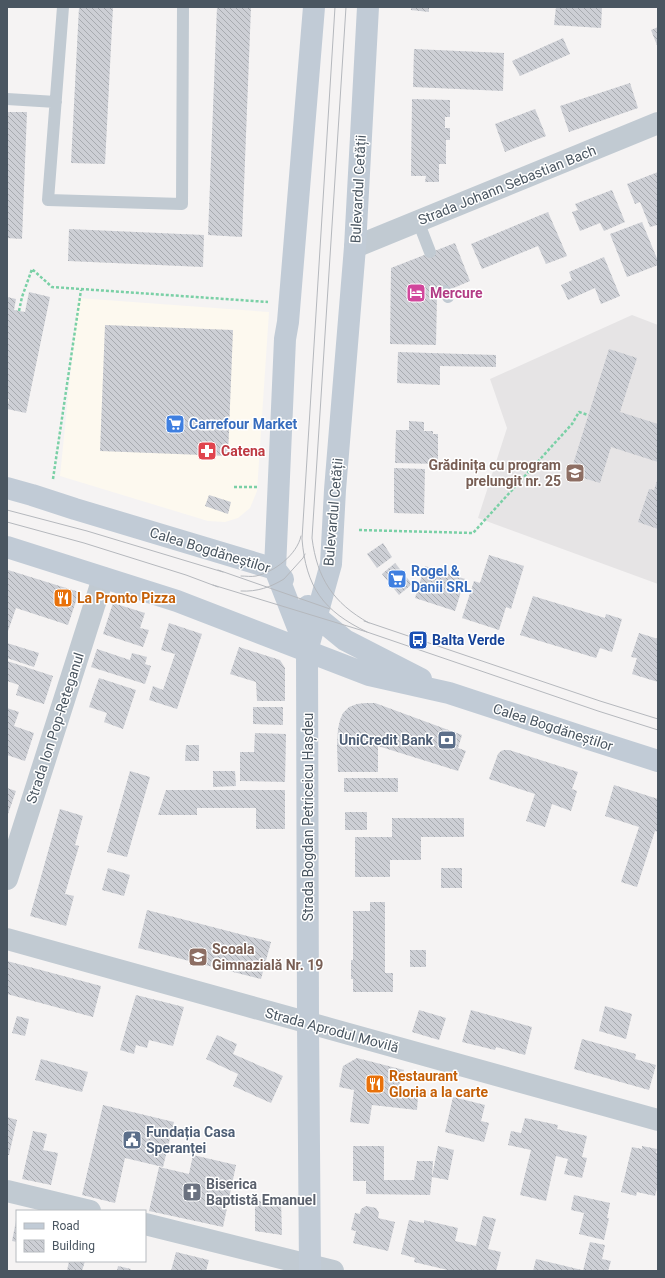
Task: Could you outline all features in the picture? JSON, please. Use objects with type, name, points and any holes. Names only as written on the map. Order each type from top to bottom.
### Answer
[{"type":"main road","points":[[307,651],[274,569],[285,339],[288,322],[314,7]]},
{"type":"main road","name":"Bulevardul Cetății","points":[[307,651],[331,564],[335,490],[355,247],[368,7]]},
{"type":"main road","name":"Calea Bogdăneștilor","points":[[7,488],[75,510],[274,569],[317,617],[345,640],[449,693]]},
{"type":"main road","name":"Calea Bogdăneștilor","points":[[7,547],[178,601],[369,675],[449,693],[658,761]]},
{"type":"main road","name":"Strada Bogdan Petriceicu Hașdeu","points":[[307,651],[310,1268]]},
{"type":"street","name":"Strada Johann Sebastian Bach","points":[[355,247],[658,123]]},
{"type":"street","name":"Strada Ion Pop-Reteganul","points":[[7,879],[103,578]]},
{"type":"street","name":"Strada Aprodul Movilă","points":[[7,939],[658,1120]]},
{"type":"street","points":[[7,1191],[86,1210]]},
{"type":"street","points":[[146,1224],[310,1268],[333,1271]]},
{"type":"lane","points":[[63,7],[48,200],[182,204],[183,7]]},
{"type":"lane","points":[[7,99],[56,102]]},
{"type":"lane","points":[[418,221],[430,252]]},
{"type":"path","points":[[19,310],[32,269],[52,287],[273,302]]},
{"type":"path","points":[[54,467],[81,290]]},
{"type":"path","points":[[359,530],[473,533],[572,424],[579,412],[588,415]]},
{"type":"path","points":[[234,487],[261,487]]},
{"type":"shaded area","points":[[78,298],[269,312],[257,491],[250,508],[238,518],[225,522],[208,521],[60,476]]},
{"type":"shaded area","name":"Grădinița cu program prelungit nr. 25","points":[[632,315],[658,325],[658,584],[478,518],[507,428],[490,379]]},
{"type":"building","points":[[79,7],[113,7],[105,164],[71,163]]},
{"type":"building","points":[[217,7],[251,7],[242,237],[208,235]]},
{"type":"building","points":[[411,7],[429,7],[429,12],[411,10]]},
{"type":"building","points":[[556,7],[602,7],[601,28],[554,25]]},
{"type":"building","points":[[658,27],[658,48],[651,30]]},
{"type":"building","points":[[563,38],[570,54],[520,76],[512,61]]},
{"type":"building","points":[[414,49],[504,53],[503,91],[413,87]]},
{"type":"building","points":[[630,83],[638,108],[569,132],[560,106]]},
{"type":"building","points":[[412,99],[450,100],[450,117],[445,117],[445,128],[450,128],[450,140],[446,140],[446,164],[439,164],[439,182],[425,182],[426,176],[411,176]]},
{"type":"building","points":[[535,109],[546,136],[505,152],[495,124]]},
{"type":"building","points":[[7,112],[27,112],[22,239],[7,238]]},
{"type":"building","points":[[658,172],[658,229],[657,225],[650,227],[640,202],[635,204],[627,184]]},
{"type":"building","points":[[612,190],[625,222],[604,231],[600,223],[580,231],[572,212],[578,210],[575,204]]},
{"type":"building","points":[[548,212],[567,256],[546,264],[538,246],[482,269],[471,244]]},
{"type":"building","points":[[642,222],[658,261],[658,265],[627,277],[610,234]]},
{"type":"building","points":[[69,229],[204,235],[203,267],[68,261]]},
{"type":"building","name":"Mercure","points":[[455,243],[470,281],[437,295],[436,345],[390,344],[391,268]]},
{"type":"building","points":[[604,257],[620,296],[601,304],[595,288],[568,300],[561,285],[572,280],[569,272]]},
{"type":"building","points":[[29,292],[50,297],[26,413],[7,409],[9,399],[7,398],[7,297],[16,299],[14,310],[25,312]]},
{"type":"building","points":[[105,325],[233,330],[228,456],[100,451]]},
{"type":"building","points":[[609,349],[637,358],[620,412],[658,424],[658,462],[611,447],[600,483],[570,474]]},
{"type":"building","points":[[398,352],[496,355],[496,367],[440,366],[440,385],[397,383]]},
{"type":"building","points":[[409,421],[424,422],[424,431],[433,431],[433,434],[438,434],[438,464],[395,463],[396,430],[409,430]]},
{"type":"building","points":[[394,468],[425,469],[424,514],[394,513]]},
{"type":"building","points":[[658,478],[658,529],[638,522],[649,489],[654,490]]},
{"type":"building","points":[[209,495],[231,502],[228,514],[205,506]]},
{"type":"building","points":[[383,543],[392,557],[377,568],[367,554]]},
{"type":"building","points":[[489,555],[524,566],[511,609],[506,607],[499,630],[462,618],[474,581],[480,583]]},
{"type":"building","name":"Rogel & Danii SRL","points":[[395,563],[412,584],[399,595],[382,574]]},
{"type":"building","points":[[425,566],[465,579],[455,611],[415,598]]},
{"type":"building","points":[[8,570],[79,592],[68,625],[16,608],[7,634]]},
{"type":"building","points":[[533,596],[605,618],[606,614],[622,619],[612,652],[600,648],[596,658],[520,635]]},
{"type":"building","points":[[113,603],[145,613],[140,628],[149,630],[143,647],[103,634]]},
{"type":"building","points":[[169,623],[202,634],[177,709],[149,700],[153,686],[163,690],[175,654],[161,650]]},
{"type":"building","points":[[639,633],[658,639],[658,682],[632,674],[637,658],[631,657]]},
{"type":"building","points":[[7,643],[39,653],[34,667],[7,658]]},
{"type":"building","points":[[239,647],[280,660],[285,668],[285,701],[257,701],[256,682],[230,674]]},
{"type":"building","points":[[97,649],[130,660],[132,653],[147,657],[145,664],[151,666],[145,684],[91,667]]},
{"type":"building","points":[[7,661],[53,676],[44,704],[16,695],[19,685],[7,681]]},
{"type":"building","points":[[99,678],[136,690],[123,729],[104,722],[107,713],[89,707]]},
{"type":"building","points":[[365,703],[375,703],[462,735],[458,748],[466,751],[458,771],[378,746],[378,772],[338,772],[337,746],[340,720],[343,713],[349,707]]},
{"type":"building","points":[[253,707],[283,707],[283,725],[253,724]]},
{"type":"building","points":[[7,708],[19,712],[14,726],[34,733],[25,761],[7,755]]},
{"type":"building","points":[[255,733],[286,734],[285,782],[240,781],[240,752],[254,752]]},
{"type":"building","points":[[186,745],[199,745],[199,761],[185,761]]},
{"type":"building","points":[[504,750],[509,750],[578,772],[572,789],[577,791],[571,811],[552,804],[545,827],[526,821],[535,794],[489,779],[498,754]]},
{"type":"building","points":[[130,771],[150,777],[127,857],[107,852]]},
{"type":"building","points":[[213,771],[235,771],[236,786],[213,787]]},
{"type":"building","points":[[344,778],[398,778],[398,792],[344,792]]},
{"type":"building","points":[[614,785],[658,799],[658,832],[655,831],[637,887],[621,882],[639,827],[605,816]]},
{"type":"building","points":[[7,788],[16,791],[7,817]]},
{"type":"building","points":[[166,790],[285,790],[285,829],[256,829],[256,808],[197,808],[197,815],[158,815]]},
{"type":"building","points":[[60,809],[83,816],[75,845],[79,846],[65,894],[74,896],[66,926],[30,916]]},
{"type":"building","points":[[345,812],[367,812],[367,830],[345,830]]},
{"type":"building","points":[[392,818],[464,818],[464,837],[421,837],[421,860],[390,860],[390,877],[355,877],[355,837],[392,837]]},
{"type":"building","points":[[108,868],[130,875],[124,896],[102,890]]},
{"type":"building","points":[[441,868],[462,868],[462,888],[441,888]]},
{"type":"building","points":[[370,902],[385,902],[385,973],[393,973],[393,992],[353,992],[351,960],[353,960],[353,911],[370,911]]},
{"type":"building","points":[[147,910],[271,942],[261,979],[138,948]]},
{"type":"building","points":[[410,950],[426,950],[426,967],[410,967]]},
{"type":"building","points":[[7,961],[101,986],[93,1017],[7,994]]},
{"type":"building","points":[[136,995],[184,1007],[173,1046],[149,1040],[147,1048],[136,1045],[134,1054],[120,1050]]},
{"type":"building","points":[[605,1006],[632,1014],[626,1039],[599,1031]]},
{"type":"building","points":[[419,1010],[446,1018],[439,1040],[412,1032]]},
{"type":"building","points":[[471,1010],[532,1027],[525,1055],[496,1047],[495,1050],[462,1042]]},
{"type":"building","points":[[17,1016],[29,1019],[25,1036],[12,1033]]},
{"type":"building","points":[[217,1035],[237,1044],[233,1054],[283,1076],[271,1103],[233,1086],[238,1074],[206,1059]]},
{"type":"building","points":[[582,1039],[636,1054],[635,1059],[656,1065],[649,1090],[574,1069]]},
{"type":"building","points":[[357,1058],[404,1070],[396,1094],[418,1096],[417,1110],[372,1105],[369,1124],[350,1122],[354,1090],[339,1087],[343,1066]]},
{"type":"building","points":[[41,1059],[88,1072],[82,1092],[35,1080]]},
{"type":"building","points":[[453,1097],[485,1105],[481,1121],[489,1123],[484,1142],[445,1132]]},
{"type":"building","name":"Fundația Casa Speranței","points":[[103,1105],[174,1122],[163,1167],[125,1158],[115,1203],[82,1195]]},
{"type":"building","points":[[7,1117],[17,1120],[9,1155],[7,1155]]},
{"type":"building","points":[[525,1118],[558,1125],[557,1129],[587,1136],[582,1157],[587,1158],[582,1178],[564,1174],[568,1159],[556,1156],[546,1201],[520,1195],[531,1150],[508,1145],[511,1131],[521,1133]]},
{"type":"building","points":[[33,1131],[47,1134],[43,1150],[58,1153],[51,1185],[22,1179]]},
{"type":"building","points":[[353,1146],[384,1146],[384,1180],[414,1180],[417,1161],[433,1161],[430,1195],[366,1194],[366,1181],[353,1181]]},
{"type":"building","points":[[438,1146],[454,1150],[448,1180],[432,1177]]},
{"type":"building","points":[[642,1146],[657,1149],[658,1188],[655,1196],[637,1192],[636,1196],[621,1192],[632,1147],[642,1149]]},
{"type":"building","name":"Biserica Baptistă Emanuel","points":[[193,1155],[236,1165],[223,1227],[149,1211],[159,1167],[189,1174]]},
{"type":"building","points":[[574,1195],[610,1203],[607,1218],[609,1218],[604,1240],[579,1234],[584,1213],[571,1210]]},
{"type":"building","points":[[255,1201],[281,1201],[282,1235],[255,1231]]},
{"type":"building","points":[[366,1206],[376,1208],[379,1213],[378,1218],[395,1222],[388,1251],[353,1243],[356,1231],[351,1230],[355,1213],[360,1214],[361,1209]]},
{"type":"building","points":[[483,1216],[496,1219],[488,1249],[501,1252],[496,1271],[452,1271],[414,1262],[415,1258],[401,1254],[409,1220],[424,1223],[424,1220],[458,1228],[455,1241],[476,1246]]},
{"type":"building","points":[[16,1221],[16,1242],[12,1241]]},
{"type":"building","points":[[590,1242],[605,1245],[602,1259],[611,1261],[608,1271],[583,1271]]},
{"type":"building","points":[[176,1252],[209,1260],[206,1271],[171,1271]]},
{"type":"building","points":[[536,1259],[582,1270],[582,1271],[533,1271]]},
{"type":"building","points":[[69,1262],[85,1262],[82,1271],[67,1271]]},
{"type":"building","points":[[118,1266],[131,1269],[130,1271],[117,1271]]},
{"type":"tram line","points":[[335,7],[302,539],[308,571],[320,596],[328,606],[339,615],[367,632]]},
{"type":"tram line","points":[[346,7],[312,538],[318,565],[329,588],[336,598],[346,607],[369,623]]},
{"type":"tram line","points":[[7,510],[87,531],[223,572]]},
{"type":"tram line","points":[[7,522],[84,543],[186,575],[218,587]]},
{"type":"tram line","points":[[241,576],[256,576],[277,567],[295,550],[301,536]]},
{"type":"tram line","points":[[241,591],[258,590],[279,582],[284,579],[305,554]]},
{"type":"tram line","points":[[218,570],[330,609]]},
{"type":"tram line","points":[[213,585],[367,632],[658,730]]},
{"type":"tram line","points":[[364,621],[600,701],[658,719]]},
{"type":"place","name":"Mercure","points":[[416,293]]},
{"type":"place","name":"Carrefour Market","points":[[175,424]]},
{"type":"place","name":"Catena","points":[[207,451]]},
{"type":"place","name":"Grădinița cu program prelungit nr. 25","points":[[575,473]]},
{"type":"place","name":"Rogel & Danii SRL","points":[[397,579]]},
{"type":"place","name":"La Pronto Pizza","points":[[63,598]]},
{"type":"place","name":"Balta Verde","points":[[418,640]]},
{"type":"place","name":"UniCredit Bank","points":[[447,740]]},
{"type":"place","name":"Scoala Gimnazială Nr. 19","points":[[198,957]]},
{"type":"place","name":"Restaurant Gloria a la carte","points":[[375,1084]]},
{"type":"place","name":"Fundația Casa Speranței","points":[[132,1140]]},
{"type":"place","name":"Biserica Baptistă Emanuel","points":[[192,1192]]}]
